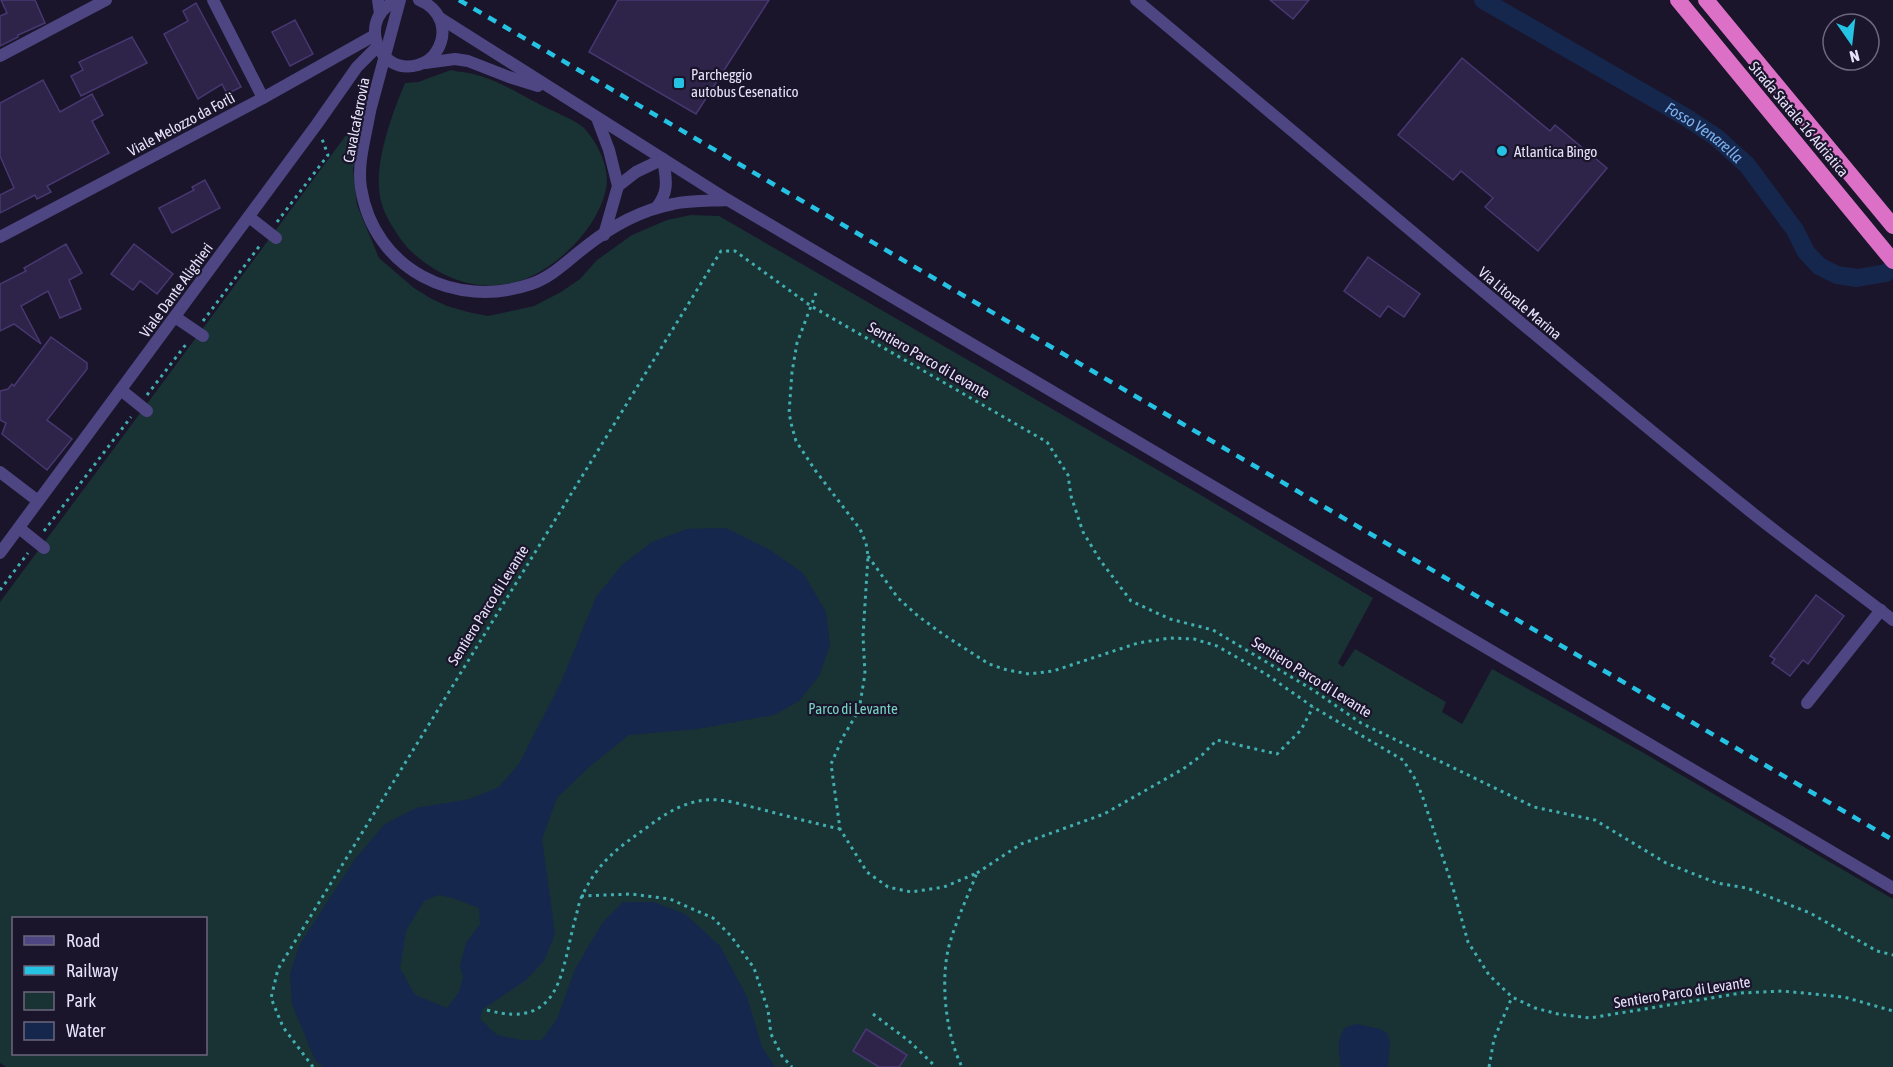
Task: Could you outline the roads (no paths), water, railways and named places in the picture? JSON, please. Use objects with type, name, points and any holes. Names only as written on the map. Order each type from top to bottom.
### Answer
[{"type":"highway","name":"Strada Statale 16 Adriatica","points":[[1677,0],[1893,261]]},
{"type":"highway","name":"Strada Statale 16 Adriatica","points":[[1706,0],[1893,226]]},
{"type":"street","points":[[0,56],[106,0]]},
{"type":"street","points":[[213,0],[263,98]]},
{"type":"street","points":[[378,0],[380,14]]},
{"type":"street","points":[[400,0],[387,6],[380,14],[376,24],[376,41],[384,56],[392,62],[403,66],[414,66],[455,58],[554,91]]},
{"type":"street","name":"Cavalcaferrovia","points":[[400,0],[370,111],[361,158],[361,186],[373,225],[387,248],[406,266],[426,280],[445,287],[484,293],[508,291],[534,284],[562,267],[604,235],[656,208],[676,203],[728,200]]},
{"type":"street","points":[[418,0],[434,9],[440,18],[442,28],[439,48],[424,63]]},
{"type":"street","name":"Via Litorale Marina","points":[[1136,0],[1522,326],[1747,509],[1893,620]]},
{"type":"street","points":[[440,18],[728,200],[1893,888]]},
{"type":"street","name":"Viale Melozzo da Forlì","points":[[0,237],[376,41]]},
{"type":"street","name":"Viale Dante Alighieri","points":[[0,553],[318,124],[376,41]]},
{"type":"street","points":[[597,118],[609,150],[618,186],[604,235]]},
{"type":"street","points":[[618,186],[636,172],[663,159]]},
{"type":"street","points":[[656,208],[664,198],[667,183],[663,159]]},
{"type":"street","points":[[249,217],[273,235]]},
{"type":"street","points":[[175,317],[199,333]]},
{"type":"street","points":[[121,390],[143,408]]},
{"type":"street","points":[[0,472],[38,501]]},
{"type":"street","points":[[19,528],[40,545]]},
{"type":"street","points":[[1807,703],[1881,610]]},
{"type":"water","points":[[726,528],[770,550],[803,573],[826,612],[830,645],[819,676],[799,701],[774,715],[697,729],[629,735],[589,767],[557,798],[542,839],[555,934],[544,961],[526,980],[483,1009],[480,1019],[497,1035],[521,1040],[542,1040],[557,1019],[575,969],[603,922],[623,902],[654,902],[685,914],[720,946],[747,997],[762,1047],[775,1067],[323,1067],[315,1060],[292,1004],[290,973],[300,944],[355,859],[385,824],[416,808],[470,799],[499,787],[519,764],[561,682],[596,597],[622,565],[652,542],[687,529]],"holes":[[[438,895],[479,908],[480,924],[466,943],[460,966],[463,977],[459,992],[447,1008],[415,995],[400,968],[406,931],[424,901]]]},
{"type":"water","points":[[1357,1024],[1380,1029],[1387,1033],[1390,1041],[1388,1067],[1341,1067],[1339,1046],[1341,1036],[1346,1027]]},
{"type":"waterway","name":"Fosso Venarella","points":[[1483,0],[1684,116],[1716,137],[1747,165],[1795,230],[1806,252],[1819,266],[1837,275],[1857,278],[1886,273],[1893,267]]},
{"type":"railway","points":[[459,0],[1893,840]]},
{"type":"place","name":"Parcheggio autobus Cesenatico","points":[[679,83]]},
{"type":"place","name":"Atlantica Bingo","points":[[1502,151]]},
{"type":"park label","name":"Parco di Levante","points":[[853,708]]}]
